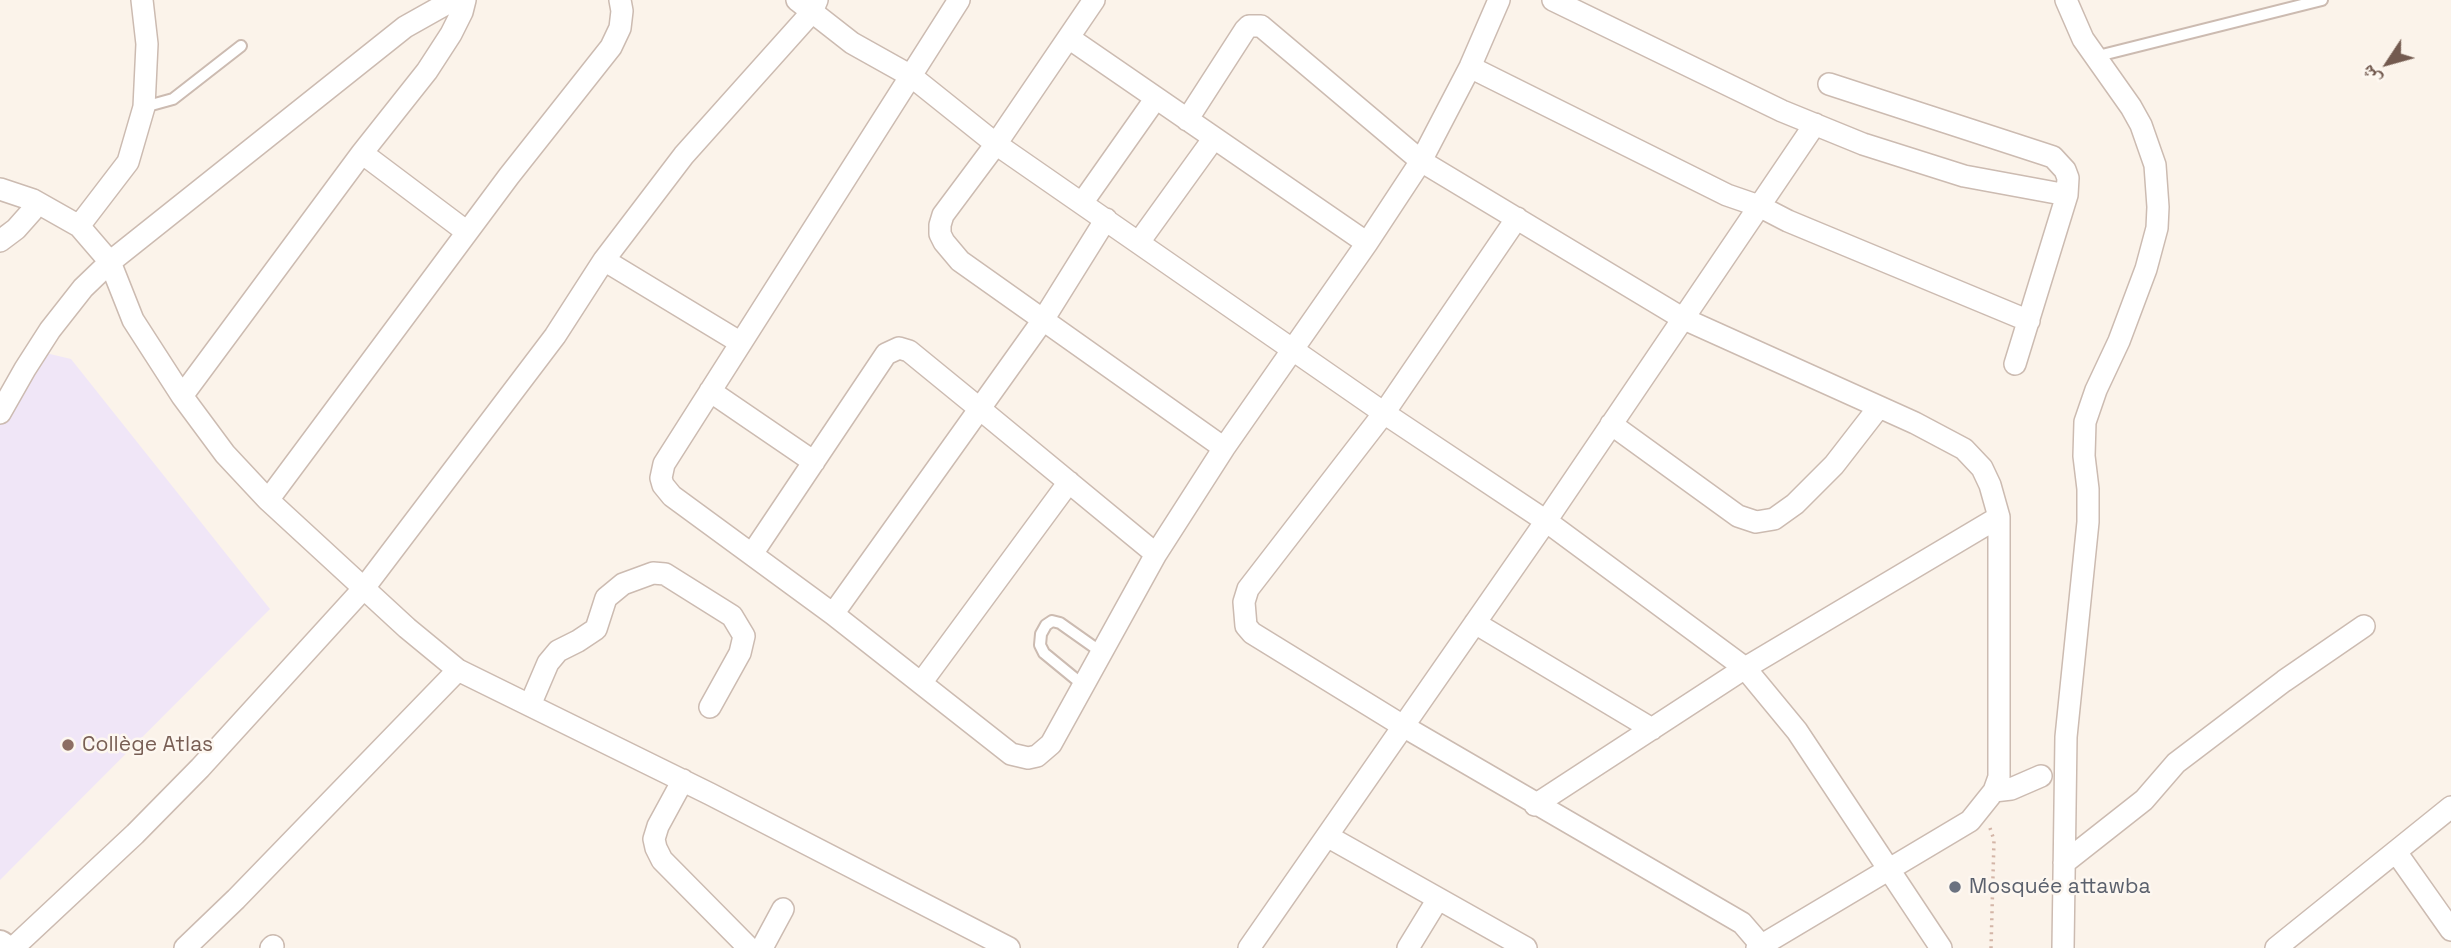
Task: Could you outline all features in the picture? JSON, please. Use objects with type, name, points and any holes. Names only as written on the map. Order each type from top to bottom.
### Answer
[{"type":"street","points":[[79,226],[128,162],[145,107],[148,44],[142,0]]},
{"type":"street","points":[[0,413],[24,369],[50,330],[83,289],[110,262],[405,27],[453,0]]},
{"type":"street","points":[[183,396],[362,153],[427,71],[451,34],[465,0]]},
{"type":"street","points":[[268,500],[467,232],[611,47],[620,28],[620,0]]},
{"type":"street","points":[[960,0],[661,471],[663,485],[672,496],[833,614],[1011,754],[1028,758],[1037,756],[1051,744],[1156,554],[1224,448],[1367,243],[1421,160],[1471,67],[1499,0]]},
{"type":"street","points":[[1094,0],[996,144],[943,215],[940,234],[960,261],[1224,448]]},
{"type":"street","points":[[1553,0],[1782,111],[1864,144],[1964,176],[2067,195]]},
{"type":"street","points":[[2063,948],[2066,737],[2088,522],[2085,422],[2095,390],[2119,341],[2146,269],[2157,229],[2158,207],[2155,165],[2141,125],[2119,89],[2094,57],[2066,0]]},
{"type":"street","points":[[13,948],[163,806],[364,588],[555,335],[604,260],[684,155],[809,4],[852,43],[911,76],[996,144],[1384,413],[1546,521],[1745,668],[1797,731],[1941,948]]},
{"type":"street","points":[[1188,120],[1245,30],[1249,26],[1261,26],[1421,160],[1517,218],[1682,318],[1879,407],[1964,449],[1982,468],[1999,517],[1999,777],[1989,798],[1970,821],[1759,947],[1742,923],[1403,726],[1252,633],[1246,626],[1244,602],[1248,589],[1384,413],[1517,218]]},
{"type":"street","points":[[1069,38],[1367,243]]},
{"type":"street","points":[[1471,67],[1727,195],[1759,206],[1788,221],[2029,321]]},
{"type":"street","points":[[1829,84],[2053,157],[2065,170],[2068,178],[2067,195],[2015,364]]},
{"type":"street","points":[[1083,203],[1156,98]]},
{"type":"street","points":[[1256,946],[1327,836],[1546,521],[1815,124]]},
{"type":"street","points":[[1139,242],[1214,138]]},
{"type":"street","points":[[362,153],[467,232]]},
{"type":"street","points":[[0,189],[33,200],[79,226],[110,262],[133,320],[225,454],[268,500],[407,628],[458,670],[683,780],[1009,948]]},
{"type":"street","points":[[0,241],[16,229],[32,211],[33,200]]},
{"type":"street","points":[[833,614],[1043,320],[1106,219]]},
{"type":"street","points":[[604,260],[741,343]]},
{"type":"street","points":[[752,554],[886,354],[894,348],[909,351],[1156,554]]},
{"type":"street","points":[[710,391],[814,462]]},
{"type":"street","points":[[1611,425],[1738,516],[1756,522],[1774,519],[1795,504],[1835,465],[1879,407]]},
{"type":"street","points":[[921,683],[1069,482]]},
{"type":"street","points":[[1535,805],[1745,668],[1999,517]]},
{"type":"street","points":[[530,705],[548,663],[558,651],[596,629],[606,598],[623,584],[653,573],[665,574],[732,616],[744,636],[740,653],[710,706]]},
{"type":"street","points":[[1475,624],[1651,729]]},
{"type":"street","points":[[2064,863],[2144,800],[2176,762],[2284,681],[2364,626]]},
{"type":"street","points":[[184,948],[236,899],[458,670]]},
{"type":"street","points":[[1989,798],[2042,776]]},
{"type":"street","points":[[683,780],[658,826],[654,839],[656,848],[662,860],[749,948]]},
{"type":"street","points":[[2276,948],[2451,807]]},
{"type":"street","points":[[1327,836],[1526,948]]},
{"type":"street","points":[[2396,852],[2451,930]]},
{"type":"street","points":[[1408,948],[1438,899]]},
{"type":"street","points":[[762,948],[783,909]]},
{"type":"street","points":[[0,944],[6,948]]},
{"type":"lane","points":[[2094,57],[2322,0]]},
{"type":"lane","points":[[145,107],[173,99],[190,83],[241,46]]},
{"type":"lane","points":[[1083,685],[1044,653],[1040,645],[1041,634],[1052,621],[1060,623],[1101,652]]},
{"type":"path","points":[[1989,798],[1994,841],[1991,948]]},
{"type":"shaded area","name":"Collège Atlas","points":[[29,349],[71,359],[270,609],[0,880],[0,397]]},
{"type":"place","name":"Collège Atlas","points":[[68,745]]},
{"type":"place","name":"Mosquée attawba","points":[[1955,887]]}]
